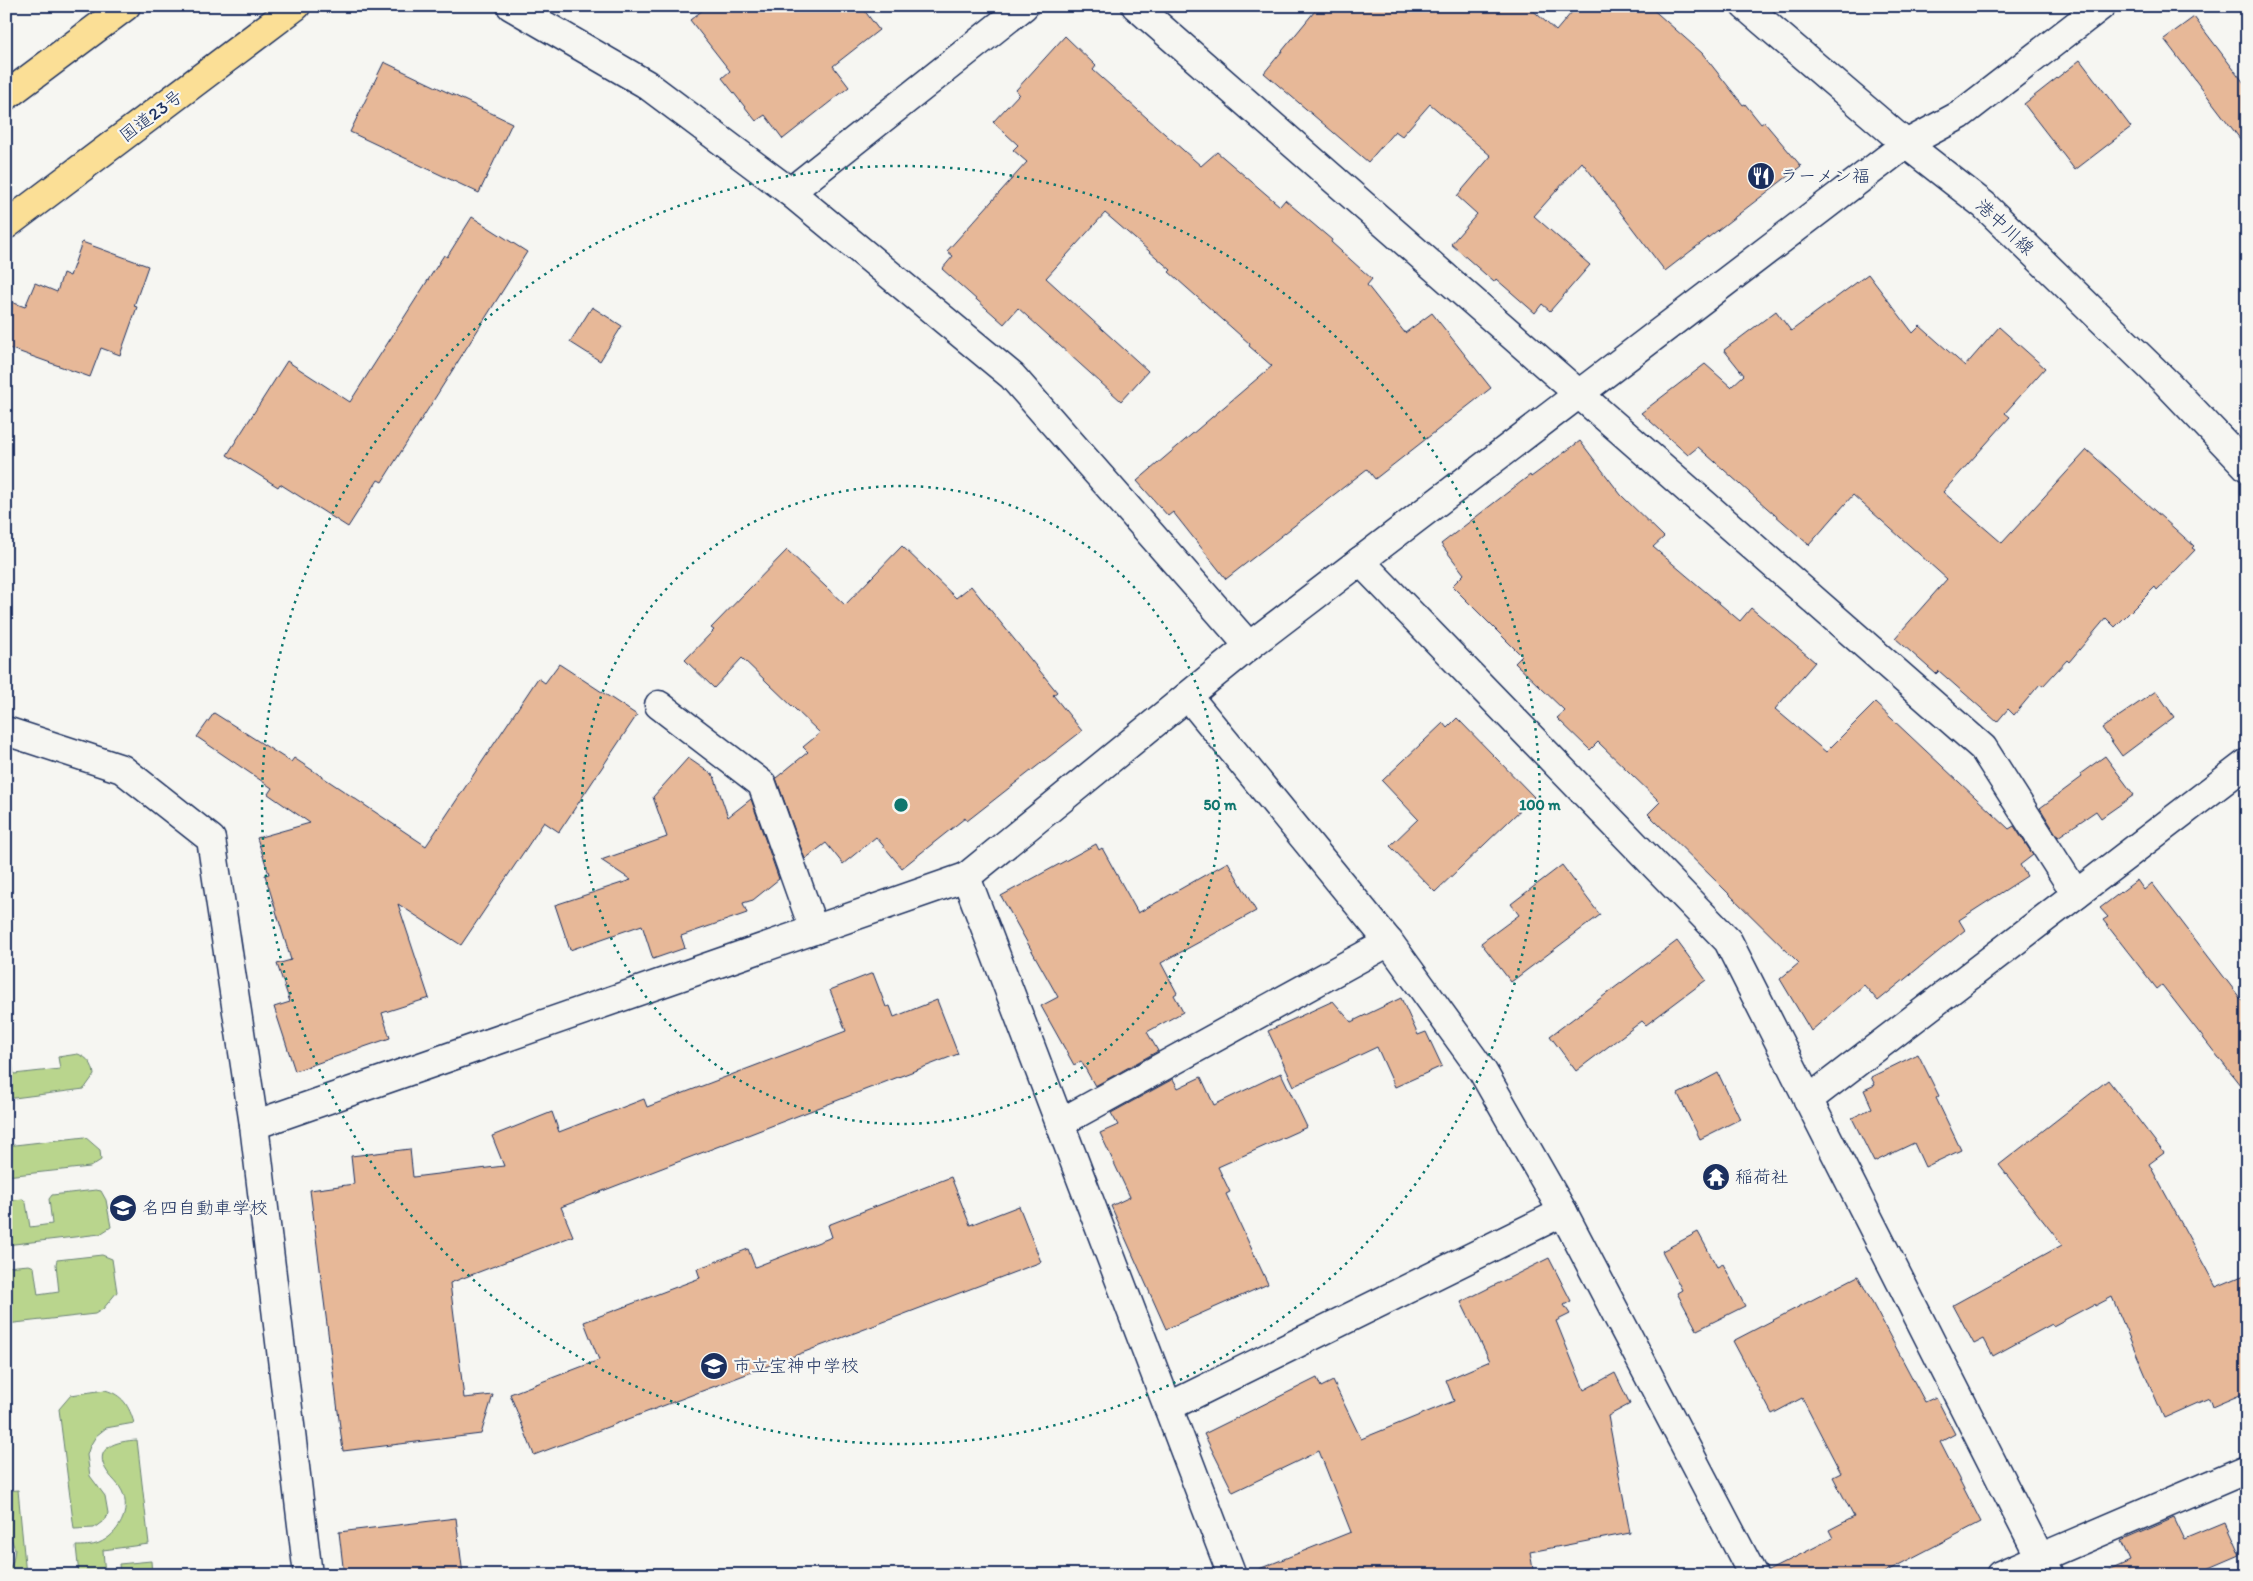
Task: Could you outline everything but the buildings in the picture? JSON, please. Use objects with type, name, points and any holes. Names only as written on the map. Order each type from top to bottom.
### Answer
[{"type":"highway","points":[[6,96],[126,6]]},
{"type":"highway","name":"国道23号","points":[[6,225],[296,6]]},
{"type":"street","points":[[511,6],[646,84],[790,192],[1012,376],[1249,646]]},
{"type":"street","points":[[790,192],[1024,6]]},
{"type":"street","points":[[1136,6],[1983,748],[2076,894]]},
{"type":"street","name":"港中川線","points":[[1745,6],[1906,144],[1984,205],[2167,383],[2247,467]]},
{"type":"street","points":[[254,1125],[966,878],[1249,646],[1360,560],[1906,144],[1960,115],[2101,6]]},
{"type":"street","points":[[1360,560],[1728,941],[2045,1566]]},
{"type":"street","points":[[1188,696],[1389,942],[1483,1072],[1563,1212],[1753,1575]]},
{"type":"street","points":[[659,705],[762,784],[814,930]]},
{"type":"street","points":[[6,731],[122,769],[211,839],[254,1125],[308,1575]]},
{"type":"street","points":[[1808,1100],[2247,763]]},
{"type":"street","points":[[966,878],[1232,1575]]},
{"type":"street","points":[[1060,1123],[1389,942]]},
{"type":"street","points":[[1168,1407],[1563,1212]]},
{"type":"street","points":[[2000,1575],[2045,1566],[2247,1469]]},
{"type":"green space","points":[[78,1054],[85,1057],[89,1062],[94,1075],[84,1089],[6,1099],[6,1062],[12,1061],[14,1074],[60,1069],[58,1057]]},
{"type":"green space","points":[[85,1137],[100,1150],[101,1160],[90,1167],[6,1176],[6,1146]]},
{"type":"green space","points":[[101,1191],[106,1200],[111,1227],[100,1234],[6,1245],[6,1201],[23,1199],[26,1203],[30,1227],[52,1224],[49,1199],[52,1195]]},
{"type":"green space","points":[[102,1255],[112,1259],[117,1292],[103,1309],[95,1314],[6,1324],[6,1267],[29,1265],[34,1267],[38,1295],[59,1292],[57,1260]]},
{"type":"green space","points":[[105,1390],[121,1398],[130,1411],[134,1423],[106,1428],[96,1436],[90,1446],[87,1455],[90,1476],[105,1496],[108,1513],[106,1519],[94,1528],[74,1529],[59,1409],[71,1395]]},
{"type":"green space","points":[[137,1440],[149,1544],[103,1550],[105,1575],[79,1575],[76,1546],[93,1545],[106,1539],[117,1528],[124,1514],[125,1499],[121,1488],[103,1464],[102,1457],[104,1451],[115,1444]]},
{"type":"green space","points":[[18,1490],[26,1575],[6,1575],[13,1561],[15,1549],[6,1527],[6,1491]]},
{"type":"green space","points":[[151,1561],[152,1575],[120,1575],[119,1564]]},
{"type":"place","name":"ラーメン福","points":[[1761,176]]},
{"type":"place","name":"稲荷社","points":[[1716,1177]]},
{"type":"place","name":"名四自動車学校","points":[[123,1208]]},
{"type":"place","name":"市立宝神中学校","points":[[714,1366]]}]
